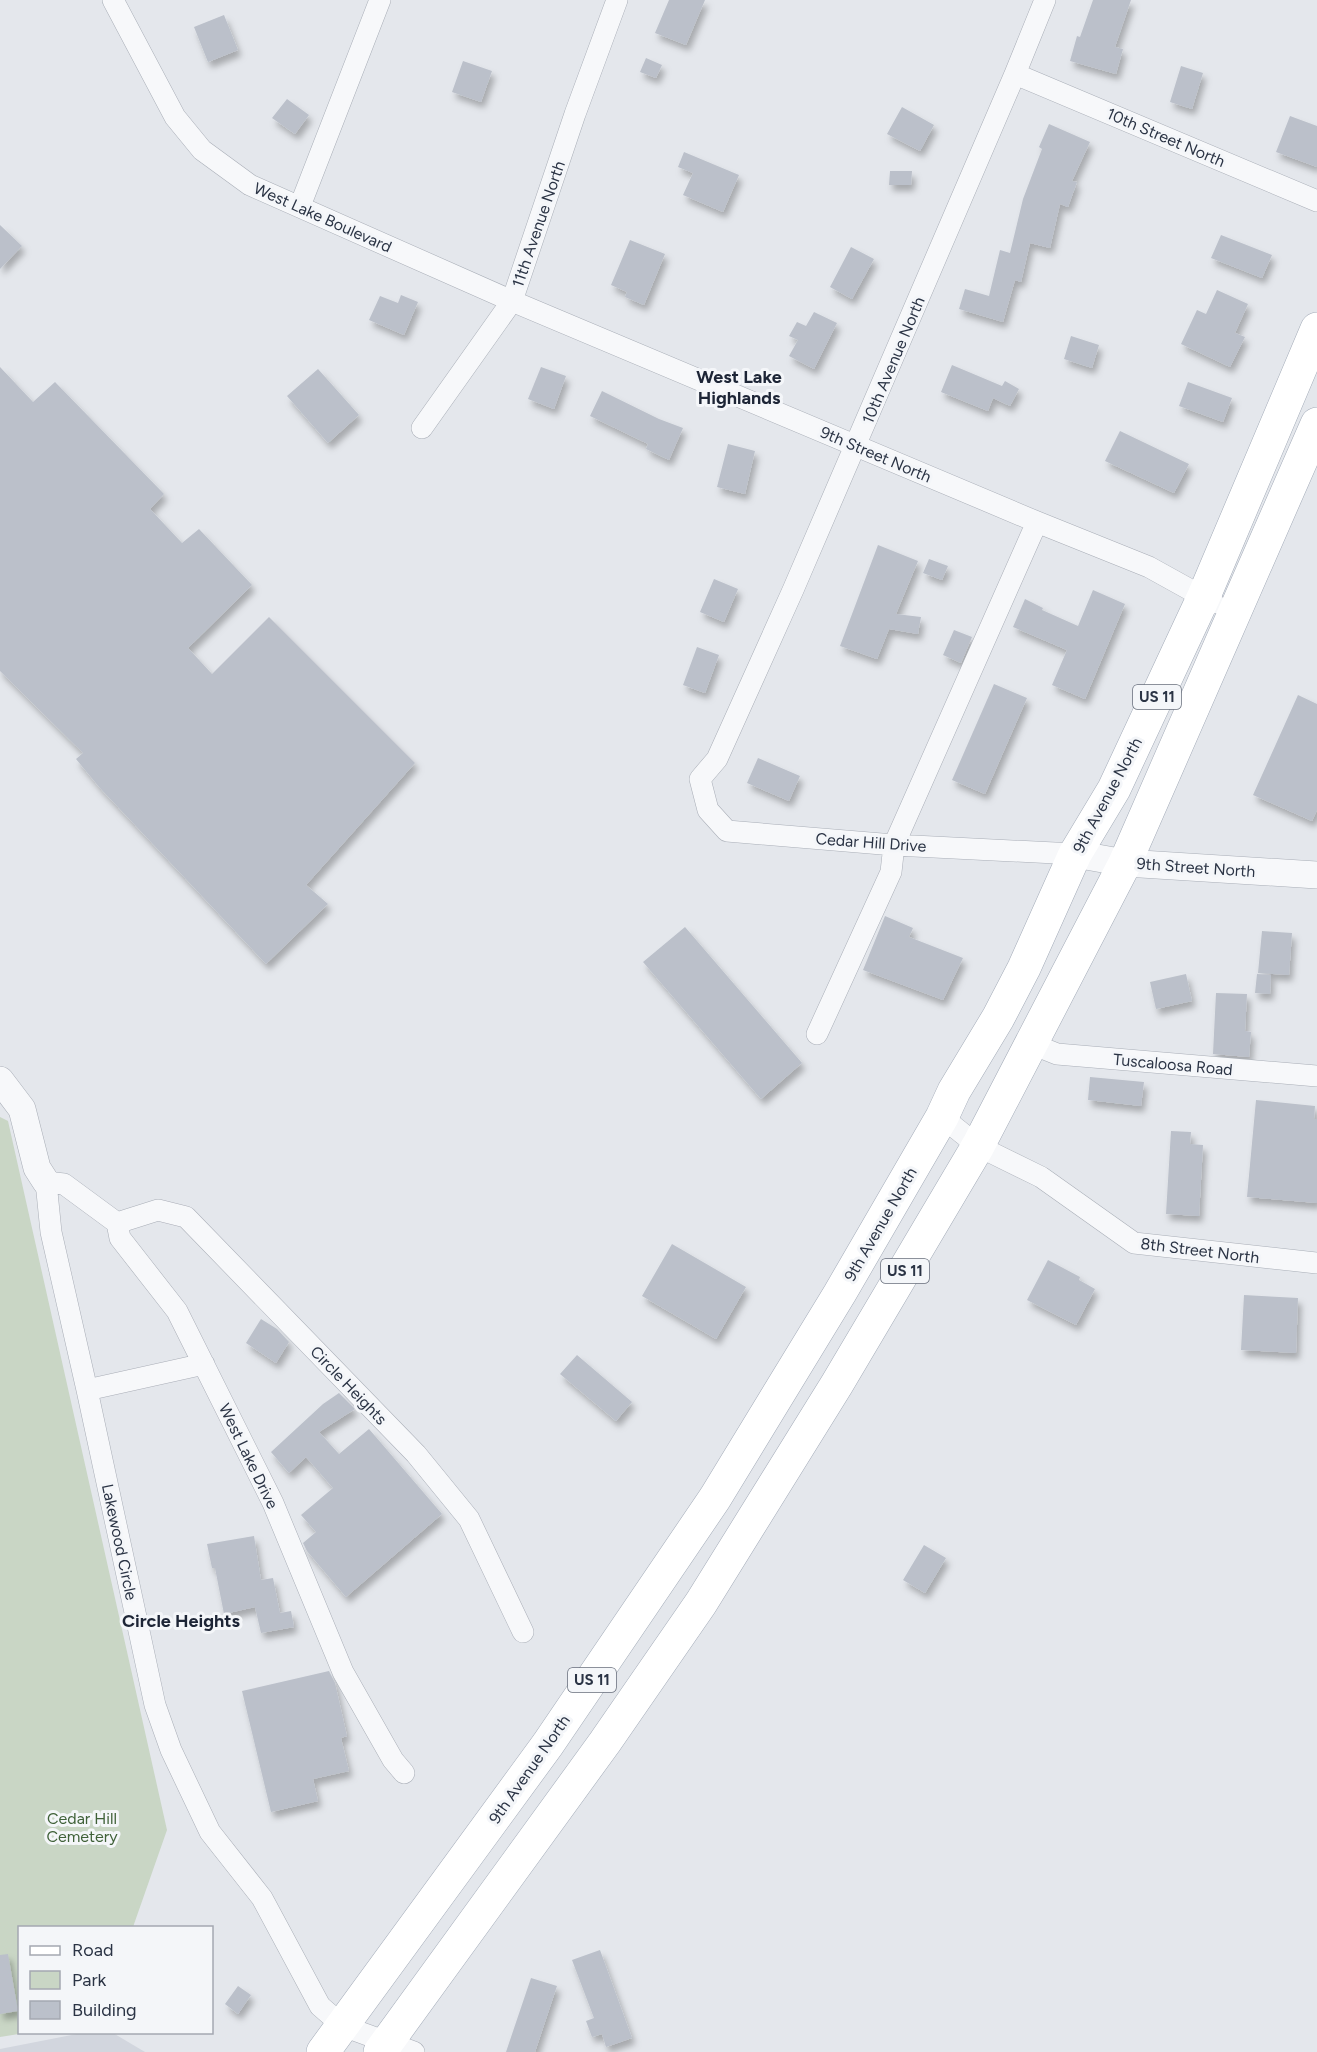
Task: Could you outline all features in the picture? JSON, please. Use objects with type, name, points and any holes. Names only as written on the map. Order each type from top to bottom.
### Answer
[{"type":"main road","name":"9th Avenue North","points":[[323,2052],[548,1744],[715,1498],[840,1293],[942,1117],[954,1091],[998,1018],[1075,854],[1114,789],[1203,596],[1317,329]]},
{"type":"main road","name":"US 11","points":[[394,2049],[701,1603],[837,1384],[978,1146],[1125,863],[1235,616],[1317,424]]},
{"type":"street","name":"West Lake Boulevard","points":[[113,0],[175,117],[202,150],[249,185],[512,301]]},
{"type":"street","points":[[300,206],[380,0]]},
{"type":"street","name":"11th Avenue North","points":[[422,428],[512,301],[575,114],[617,0]]},
{"type":"street","name":"10th Avenue North","points":[[700,779],[717,759],[856,446],[1045,0]]},
{"type":"street","name":"10th Street North","points":[[1015,74],[1317,201]]},
{"type":"street","name":"9th Street North","points":[[512,301],[1149,567],[1235,616]]},
{"type":"street","points":[[817,1034],[891,872],[894,845],[1037,522]]},
{"type":"street","name":"Cedar Hill Drive","points":[[700,779],[708,810],[728,831],[894,845],[1075,854]]},
{"type":"street","name":"9th Street North","points":[[1075,854],[1125,863],[1317,875]]},
{"type":"street","name":"Tuscaloosa Road","points":[[1032,1044],[1057,1054],[1317,1076]]},
{"type":"street","points":[[0,1080],[22,1109],[37,1168],[46,1182]]},
{"type":"street","name":"8th Street North","points":[[942,1117],[978,1146],[1041,1176],[1134,1243],[1317,1263]]},
{"type":"street","name":"West Lake Drive","points":[[46,1182],[64,1184],[117,1223],[120,1238],[177,1311],[273,1503],[343,1672],[393,1760],[404,1773]]},
{"type":"street","name":"Lakewood Circle","points":[[46,1182],[51,1232],[156,1705],[171,1750],[210,1832],[262,1898],[320,2006],[343,2026]]},
{"type":"street","name":"Circle Heights","points":[[117,1223],[158,1210],[186,1217],[416,1454],[469,1519],[524,1632]]},
{"type":"street","points":[[87,1390],[204,1364]]},
{"type":"street","points":[[343,2026],[394,2049]]},
{"type":"shaded area","points":[[77,2034],[115,2034],[145,2052],[0,2052],[0,2049]]},
{"type":"green space","name":"Cedar Hill Cemetery","points":[[0,1117],[8,1121],[167,1830],[133,1926],[18,1926],[19,2034],[0,2037]]},
{"type":"building","points":[[669,0],[705,0],[686,45],[655,33]]},
{"type":"building","points":[[1093,0],[1131,0],[1115,47],[1123,49],[1116,74],[1070,61],[1077,36],[1080,37]]},
{"type":"building","points":[[224,15],[238,50],[208,62],[194,27]]},
{"type":"building","points":[[646,58],[662,65],[656,78],[640,72]]},
{"type":"building","points":[[463,61],[492,71],[481,102],[452,92]]},
{"type":"building","points":[[1181,66],[1203,73],[1192,109],[1170,102]]},
{"type":"building","points":[[287,99],[309,115],[295,134],[272,118]]},
{"type":"building","points":[[902,107],[934,125],[920,151],[887,134]]},
{"type":"building","points":[[1290,116],[1317,126],[1317,167],[1276,152]]},
{"type":"building","points":[[1049,124],[1090,142],[1072,181],[1077,182],[1068,207],[1060,204],[1050,248],[1030,243],[1021,282],[1015,280],[1003,322],[959,309],[965,289],[989,296],[1000,250],[1010,253],[1023,199],[1042,149],[1039,147]]},
{"type":"building","points":[[684,152],[739,175],[723,212],[683,195],[693,173],[678,167]]},
{"type":"building","points":[[890,171],[912,171],[911,185],[889,185]]},
{"type":"building","points":[[0,225],[22,246],[0,269]]},
{"type":"building","points":[[1221,235],[1272,255],[1262,278],[1211,258]]},
{"type":"building","points":[[630,240],[665,254],[644,305],[625,297],[627,292],[611,285]]},
{"type":"building","points":[[851,247],[874,259],[852,299],[830,287]]},
{"type":"building","points":[[1217,290],[1248,304],[1235,333],[1245,337],[1230,367],[1181,344],[1197,310],[1206,314]]},
{"type":"building","points":[[401,295],[418,302],[404,335],[369,320],[380,296],[398,303]]},
{"type":"building","points":[[814,312],[837,323],[814,369],[789,356],[798,340],[789,336],[797,322],[806,326]]},
{"type":"building","points":[[1071,336],[1099,345],[1092,368],[1064,359]]},
{"type":"building","points":[[952,365],[1002,386],[1005,381],[1019,389],[1010,406],[993,398],[988,411],[941,392]]},
{"type":"building","points":[[0,367],[33,402],[55,382],[164,494],[150,509],[182,543],[199,529],[252,585],[188,648],[212,674],[269,617],[415,763],[306,885],[328,904],[266,964],[100,788],[76,759],[83,753],[0,671]]},
{"type":"building","points":[[541,367],[566,376],[554,409],[528,399]]},
{"type":"building","points":[[318,369],[359,415],[328,443],[287,396]]},
{"type":"building","points":[[1188,382],[1232,398],[1223,422],[1179,406]]},
{"type":"building","points":[[602,391],[683,428],[669,460],[646,449],[648,444],[590,416]]},
{"type":"building","points":[[1120,431],[1189,464],[1174,493],[1105,461]]},
{"type":"building","points":[[728,444],[755,451],[745,494],[717,487]]},
{"type":"building","points":[[878,545],[918,561],[896,614],[921,617],[918,634],[889,629],[877,659],[840,646]]},
{"type":"building","points":[[929,559],[948,566],[942,580],[923,573]]},
{"type":"building","points":[[714,579],[738,589],[724,622],[700,612]]},
{"type":"building","points":[[1093,590],[1125,604],[1085,699],[1052,685],[1067,650],[1013,627],[1025,599],[1043,608],[1042,610],[1078,626]]},
{"type":"building","points":[[954,630],[972,637],[961,663],[943,655]]},
{"type":"building","points":[[697,647],[719,655],[705,693],[683,685]]},
{"type":"building","points":[[994,684],[1027,698],[985,794],[952,780]]},
{"type":"building","points":[[1298,695],[1317,704],[1317,810],[1312,821],[1253,795]]},
{"type":"building","points":[[758,758],[800,776],[789,801],[747,783]]},
{"type":"building","points":[[885,916],[913,928],[909,937],[963,958],[943,1000],[863,970]]},
{"type":"building","points":[[685,927],[802,1063],[761,1099],[643,962]]},
{"type":"building","points":[[1262,931],[1292,933],[1289,975],[1258,973]]},
{"type":"building","points":[[1186,974],[1192,1001],[1156,1009],[1150,982]]},
{"type":"building","points":[[1257,974],[1271,975],[1270,994],[1255,993]]},
{"type":"building","points":[[1216,993],[1247,994],[1245,1031],[1251,1032],[1249,1057],[1213,1054]]},
{"type":"building","points":[[1090,1077],[1144,1082],[1141,1106],[1088,1100]]},
{"type":"building","points":[[1256,1100],[1315,1106],[1317,1203],[1247,1197]]},
{"type":"building","points":[[1171,1131],[1191,1132],[1190,1144],[1203,1145],[1199,1216],[1166,1214]]},
{"type":"building","points":[[672,1244],[746,1287],[716,1339],[642,1296]]},
{"type":"building","points":[[1048,1260],[1080,1277],[1079,1280],[1095,1289],[1076,1325],[1027,1300]]},
{"type":"building","points":[[1244,1295],[1298,1298],[1296,1353],[1241,1350]]},
{"type":"building","points":[[261,1319],[277,1329],[289,1342],[276,1363],[246,1343]]},
{"type":"building","points":[[577,1355],[632,1402],[616,1421],[560,1374]]},
{"type":"building","points":[[339,1393],[355,1409],[319,1432],[339,1454],[369,1429],[442,1514],[346,1597],[307,1551],[303,1543],[316,1532],[301,1515],[333,1488],[306,1457],[289,1473],[271,1452],[323,1404]]},
{"type":"building","points":[[254,1536],[261,1580],[273,1578],[280,1613],[291,1611],[294,1627],[261,1633],[255,1607],[224,1614],[215,1568],[212,1568],[207,1544]]},
{"type":"building","points":[[924,1545],[946,1558],[925,1593],[903,1580]]},
{"type":"building","points":[[329,1671],[335,1683],[347,1736],[341,1738],[349,1771],[313,1779],[318,1801],[271,1812],[242,1691]]},
{"type":"building","points":[[600,1950],[632,2038],[606,2047],[602,2034],[592,2037],[586,2021],[594,2018],[572,1960]]},
{"type":"building","points":[[8,1954],[18,2011],[0,2014],[0,1955]]},
{"type":"building","points":[[531,1978],[557,1986],[535,2052],[506,2052]]},
{"type":"building","points":[[238,1986],[251,1995],[238,2014],[225,2004]]},
{"type":"district","name":"West Lake Highlands","points":[[739,388]]},
{"type":"district","name":"Circle Heights","points":[[181,1621]]}]
